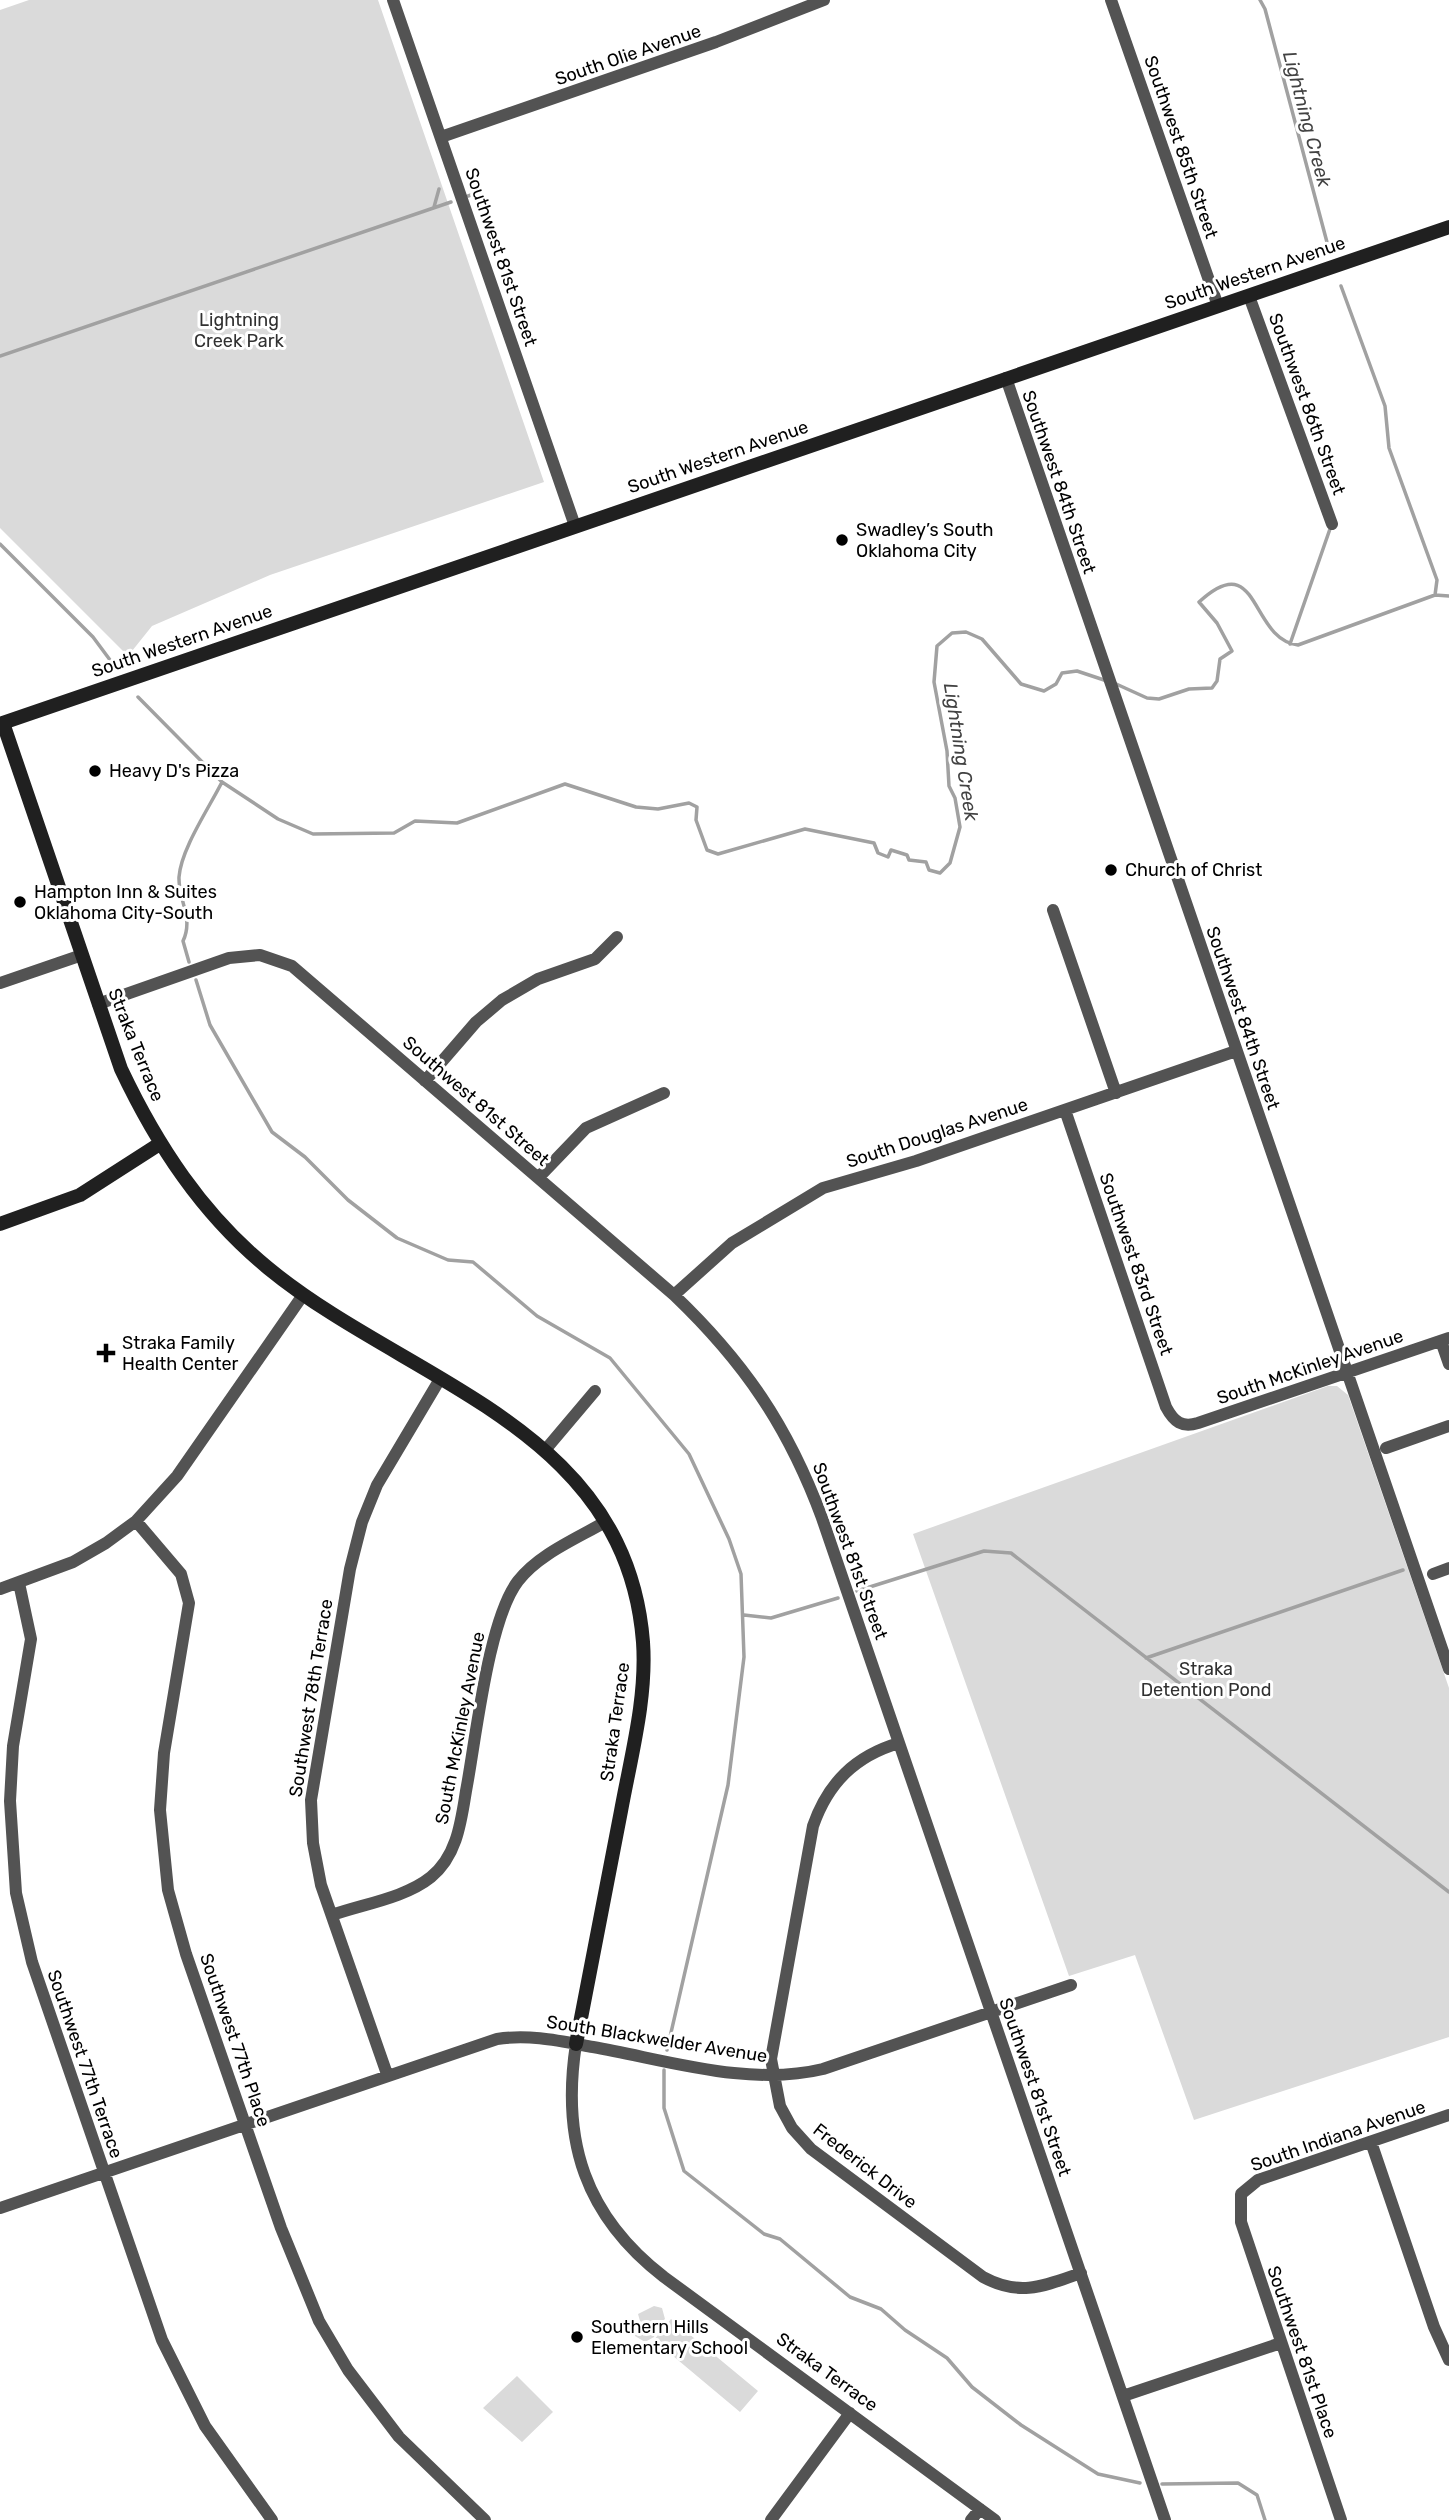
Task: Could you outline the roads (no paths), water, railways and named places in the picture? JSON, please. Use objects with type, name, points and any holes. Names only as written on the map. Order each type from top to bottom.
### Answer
[{"type":"street","name":"Southwest 81st Street","points":[[393,0],[575,526]]},
{"type":"street","name":"South Olie Avenue","points":[[441,137],[716,42],[824,0]]},
{"type":"street","name":"Southwest 85th Street","points":[[1111,0],[1218,306]]},
{"type":"street","name":"South Western Avenue","points":[[1,723],[1449,227]]},
{"type":"street","name":"Southwest 86th Street","points":[[1249,296],[1332,524]]},
{"type":"street","name":"Southwest 84th Street","points":[[1006,378],[1449,1668]]},
{"type":"street","name":"Straka Terrace","points":[[1,723],[121,1069],[160,1143],[218,1221],[266,1266],[303,1295],[440,1379],[546,1449],[579,1483],[605,1522],[633,1585],[641,1626],[643,1677],[576,2044],[570,2102],[576,2147],[592,2194],[615,2231],[645,2263],[995,2520]]},
{"type":"street","points":[[1053,910],[1116,1093]]},
{"type":"street","points":[[425,1081],[476,1022],[502,1000],[538,979],[595,959],[617,937]]},
{"type":"street","points":[[0,983],[82,955]]},
{"type":"street","name":"Southwest 81st Street","points":[[98,1003],[244,955],[273,958],[304,975],[674,1295],[708,1328],[745,1371],[790,1442],[817,1506],[1165,2520]]},
{"type":"street","name":"South Douglas Avenue","points":[[674,1295],[732,1242],[813,1192],[1236,1051]]},
{"type":"street","points":[[538,1178],[586,1128],[664,1093]]},
{"type":"street","name":"Southwest 83rd Street","points":[[1065,1110],[1166,1407],[1181,1424]]},
{"type":"street","points":[[0,1224],[96,1187],[160,1143]]},
{"type":"street","points":[[0,1589],[88,1554],[136,1521],[177,1476],[303,1295]]},
{"type":"street","points":[[1445,1339],[1449,1364]]},
{"type":"street","name":"South McKinley Avenue","points":[[1181,1424],[1198,1423],[1445,1339]]},
{"type":"street","name":"Southwest 78th Terrace","points":[[387,2074],[316,1864],[310,1800],[350,1569],[362,1522],[377,1485],[440,1379]]},
{"type":"street","points":[[546,1449],[595,1391]]},
{"type":"street","points":[[1386,1448],[1449,1426]]},
{"type":"street","name":"Southwest 77th Place","points":[[136,1521],[176,1566],[188,1594],[185,1637],[164,1754],[160,1810],[163,1855],[177,1926],[245,2124],[296,2268],[333,2347],[399,2437],[485,2520]]},
{"type":"street","name":"South McKinley Avenue","points":[[332,1915],[414,1887],[432,1876],[445,1862],[459,1830],[497,1629],[509,1595],[537,1563],[605,1522]]},
{"type":"street","points":[[1433,1573],[1449,1568]]},
{"type":"street","name":"Southwest 77th Terrace","points":[[19,1583],[32,1639],[11,1774],[16,1893],[38,1985],[152,2314],[175,2369],[218,2448],[272,2520]]},
{"type":"street","name":"Frederick Drive","points":[[899,1743],[878,1750],[850,1768],[831,1787],[819,1810],[774,2030],[773,2075],[786,2117],[811,2149],[983,2277],[1004,2287],[1027,2289],[1081,2273]]},
{"type":"street","name":"South Blackwelder Avenue","points":[[0,2208],[387,2074],[497,2039],[543,2038],[724,2071],[797,2075],[822,2069],[1071,1985]]},
{"type":"street","name":"South Indiana Avenue","points":[[1241,2194],[1258,2180],[1449,2115]]},
{"type":"street","points":[[1371,2141],[1434,2327],[1449,2360]]},
{"type":"street","name":"Southwest 81st Place","points":[[1241,2194],[1239,2207],[1244,2234],[1341,2520]]},
{"type":"street","points":[[1123,2396],[1281,2343]]},
{"type":"street","points":[[771,2520],[850,2413]]},
{"type":"street","points":[[971,2520],[979,2509]]},
{"type":"waterway","name":"Lightning Creek","points":[[1260,0],[1265,9],[1328,246]]},
{"type":"waterway","points":[[434,207],[439,189]]},
{"type":"waterway","points":[[0,356],[451,202]]},
{"type":"waterway","name":"Lightning Creek","points":[[1341,286],[1385,406],[1389,448],[1437,580],[1435,595]]},
{"type":"waterway","points":[[1290,644],[1331,526]]},
{"type":"waterway","name":"Lightning Creek","points":[[0,544],[93,637],[113,664]]},
{"type":"waterway","name":"Lightning Creek","points":[[1114,683],[1147,698],[1159,699],[1189,689],[1212,688],[1217,681],[1220,659],[1232,651],[1217,623],[1199,602],[1219,588],[1233,584],[1244,589],[1270,628],[1282,639],[1298,645],[1435,595],[1449,596]]},
{"type":"waterway","name":"Lightning Creek","points":[[138,697],[222,782],[278,819],[313,834],[394,833],[415,821],[457,823],[565,784],[636,807],[658,809],[689,803],[697,807],[696,820],[707,850],[718,854],[805,829],[874,843],[878,853],[888,857],[891,850],[907,855],[909,860],[926,862],[929,870],[940,873],[950,863],[960,827],[955,798],[949,786],[947,751],[934,682],[937,646],[952,633],[966,632],[982,639],[1021,684],[1044,691],[1056,684],[1062,673],[1077,671],[1107,681]]},
{"type":"waterway","points":[[189,962],[183,941],[187,925],[179,885],[181,866],[190,841],[222,782]]},
{"type":"waterway","points":[[196,980],[210,1025],[272,1132],[305,1157],[348,1200],[397,1238],[448,1260],[473,1262],[537,1316],[610,1358],[689,1454],[729,1539],[741,1574],[744,1657],[728,1785],[667,2050]]},
{"type":"waterway","points":[[857,1591],[984,1551],[1011,1553],[1449,1892]]},
{"type":"waterway","points":[[1146,1658],[1403,1570]]},
{"type":"waterway","points":[[744,1615],[771,1618],[838,1598]]},
{"type":"waterway","points":[[664,2070],[664,2108],[684,2171],[764,2234],[780,2239],[850,2297],[881,2309],[905,2330],[947,2358],[972,2387],[1021,2425],[1098,2474],[1140,2483]]},
{"type":"waterway","points":[[1162,2484],[1238,2483],[1257,2495],[1265,2520]]},
{"type":"place","name":"Swadley’s South Oklahoma City","points":[[842,540]]},
{"type":"place","name":"Heavy D's Pizza","points":[[95,771]]},
{"type":"place","name":"Church of Christ","points":[[1111,870]]},
{"type":"place","name":"Hampton Inn & Suites Oklahoma City-South","points":[[20,902]]},
{"type":"place","name":"Straka Family Health Center","points":[[106,1353]]},
{"type":"place","name":"Southern Hills Elementary School","points":[[577,2337]]},
{"type":"park label","name":"Lightning Creek Park","points":[[239,330]]},
{"type":"park label","name":"Straka Detention Pond","points":[[1206,1679]]}]
